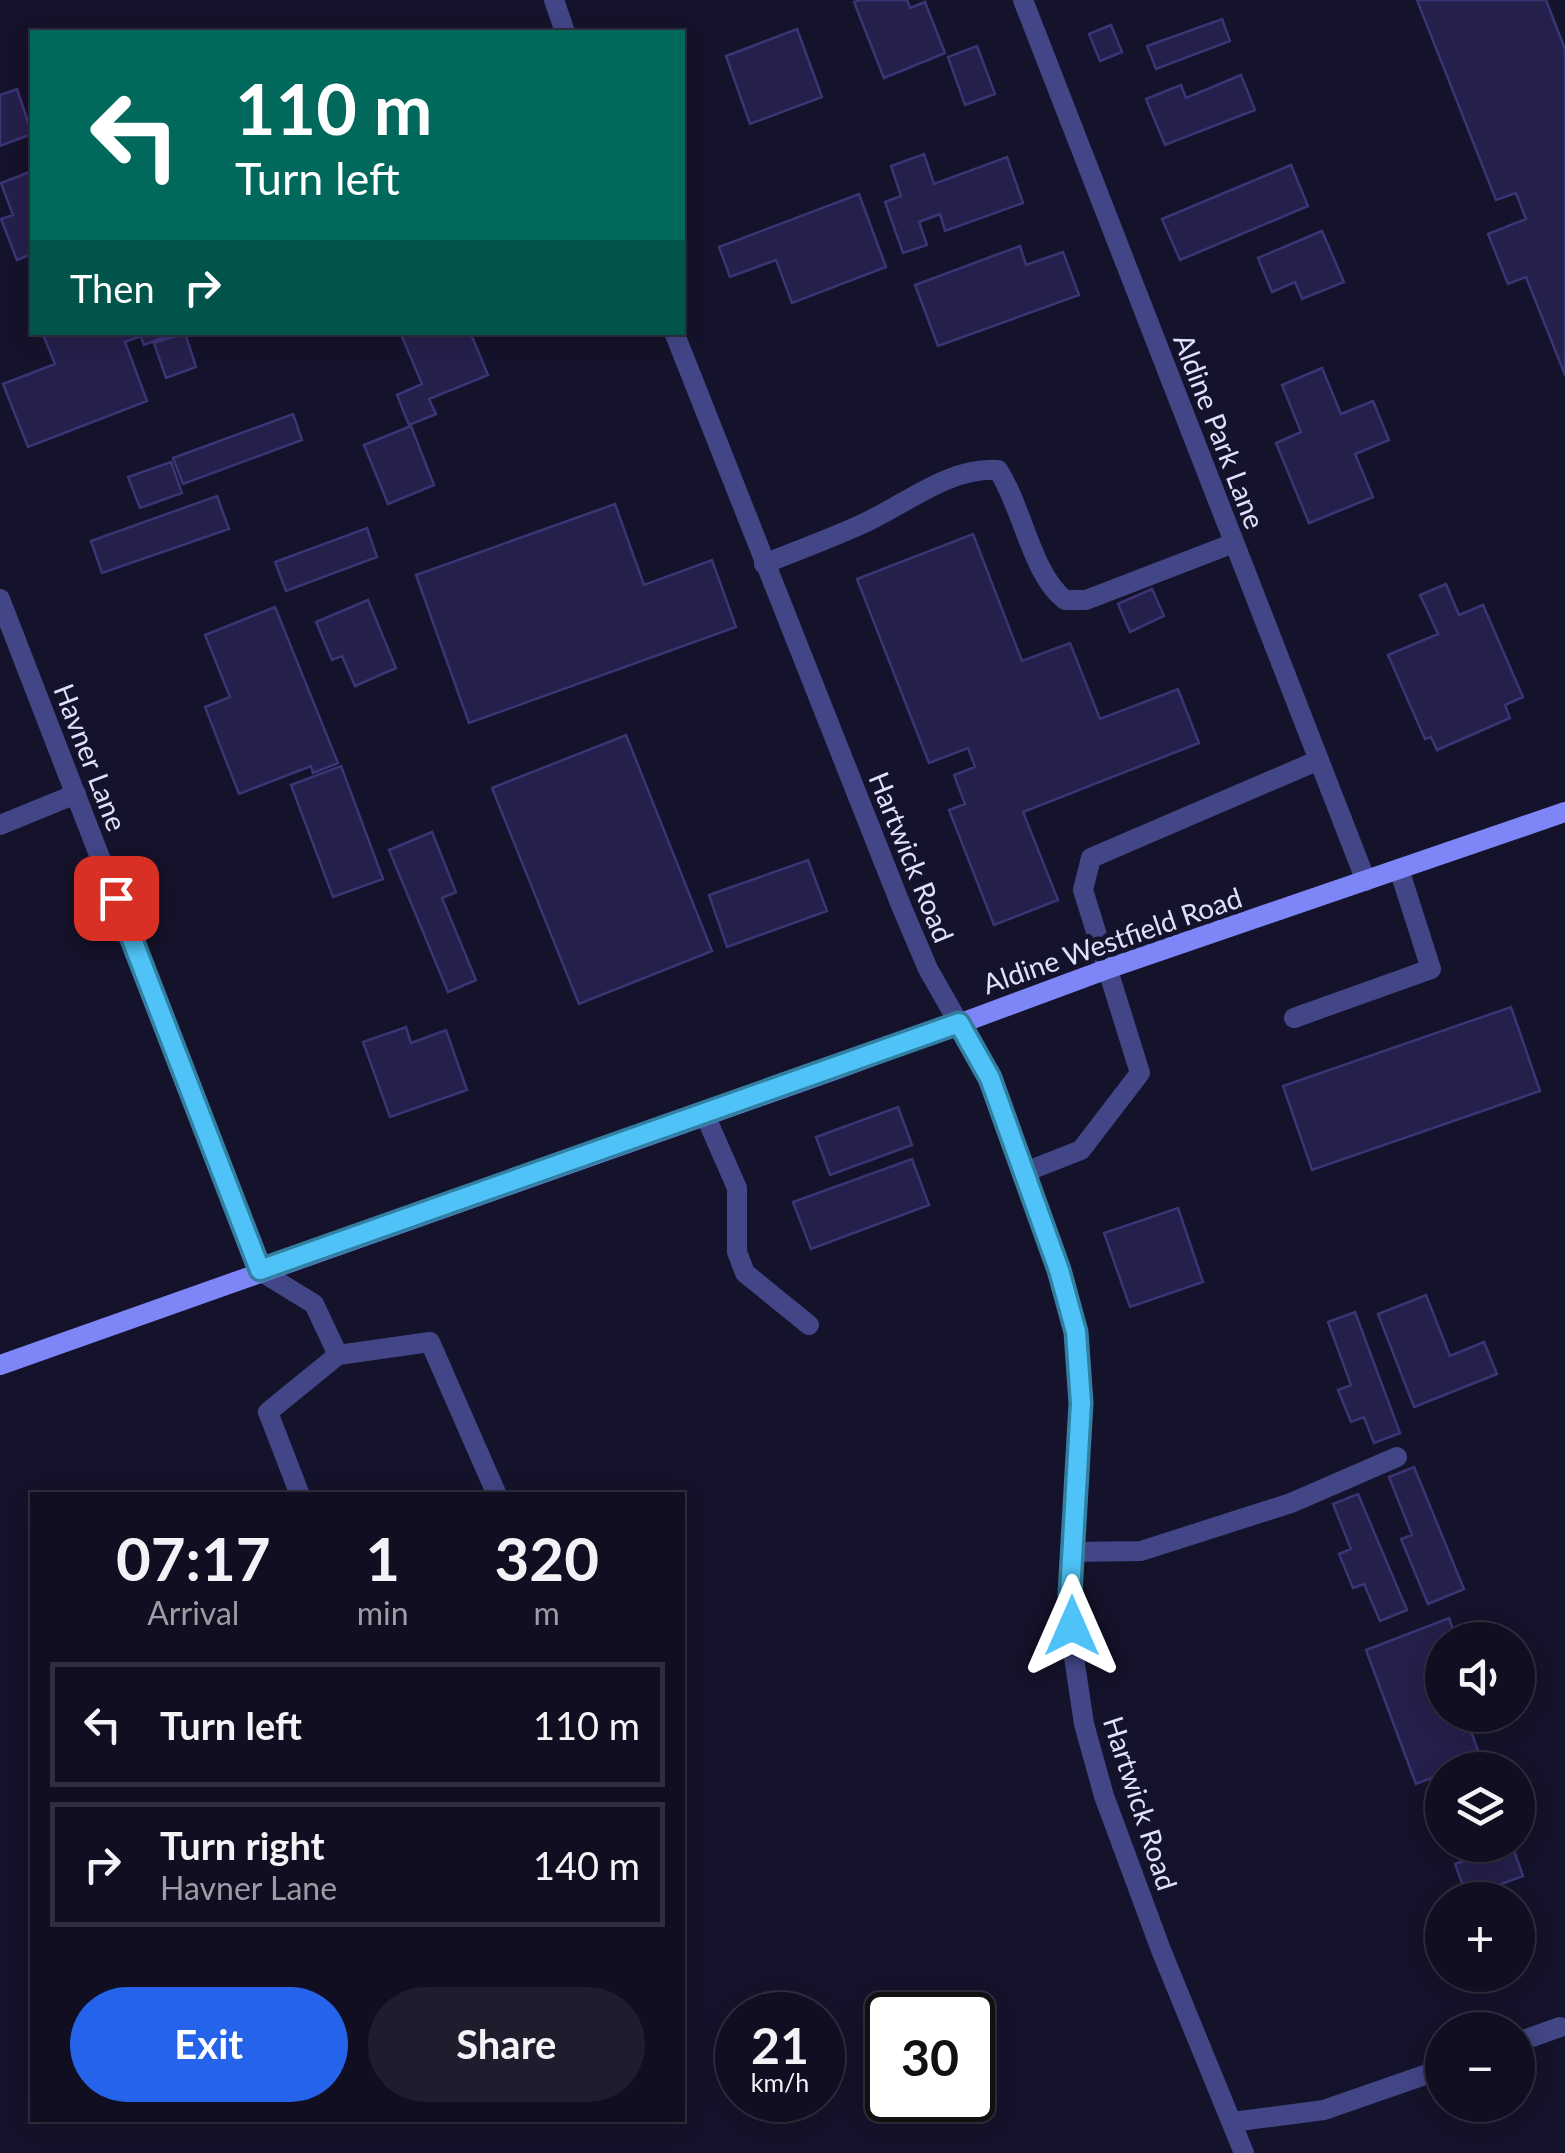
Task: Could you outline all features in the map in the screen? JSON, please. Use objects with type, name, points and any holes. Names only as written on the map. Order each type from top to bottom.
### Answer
[{"type":"main road","name":"Aldine Westfield Road","points":[[0,1365],[1107,969],[1565,812]]},
{"type":"street","points":[[554,0],[564,30]]},
{"type":"street","name":"Aldine Park Lane","points":[[1023,0],[1366,881]]},
{"type":"street","name":"Hartwick Road","points":[[675,335],[902,908],[928,969],[990,1078],[1025,1172],[1076,1332],[1081,1403],[1070,1594],[1084,1724],[1104,1796],[1244,2153]]},
{"type":"street","points":[[764,564],[864,524],[909,497],[979,469],[998,470],[1050,588],[1065,600],[1086,600],[1234,544]]},
{"type":"street","name":"Havner Lane","points":[[0,599],[260,1270]]},
{"type":"street","points":[[1025,1172],[1081,1150],[1140,1073],[1083,890],[1091,858],[1319,760]]},
{"type":"street","points":[[0,826],[76,794]]},
{"type":"street","points":[[1294,1018],[1431,969],[1399,869]]},
{"type":"street","points":[[706,1115],[737,1188],[736,1252],[745,1274],[809,1325]]},
{"type":"street","points":[[260,1270],[314,1304],[338,1355]]},
{"type":"street","points":[[299,1492],[268,1412],[338,1355],[430,1342],[496,1492]]},
{"type":"street","points":[[1073,1552],[1141,1551],[1291,1502],[1397,1457]]},
{"type":"street","points":[[1535,2036],[1560,2027]]},
{"type":"street","points":[[1232,2122],[1324,2110],[1425,2074]]},
{"type":"building","points":[[907,0],[910,8],[925,2],[945,53],[884,78],[854,2]]},
{"type":"building","points":[[1417,0],[1546,0],[1565,49],[1565,375],[1526,277],[1508,284],[1488,234],[1526,219],[1516,193],[1496,200]]},
{"type":"building","points":[[1222,19],[1230,41],[1156,69],[1147,46]]},
{"type":"building","points":[[1111,25],[1122,52],[1100,61],[1089,34]]},
{"type":"building","points":[[797,29],[822,97],[750,124],[726,56]]},
{"type":"building","points":[[977,46],[995,94],[965,105],[948,57]]},
{"type":"building","points":[[1241,75],[1255,110],[1165,145],[1146,99],[1181,85],[1186,98]]},
{"type":"building","points":[[17,89],[30,135],[0,146],[0,95]]},
{"type":"building","points":[[924,154],[934,184],[1007,157],[1023,203],[945,231],[940,214],[919,222],[927,245],[903,253],[885,202],[901,196],[891,166]]},
{"type":"building","points":[[1291,165],[1308,206],[1180,260],[1162,219]]},
{"type":"building","points":[[30,172],[30,255],[17,260],[1,219],[13,215],[1,183]]},
{"type":"building","points":[[859,194],[886,267],[792,303],[776,260],[730,277],[719,247]]},
{"type":"building","points":[[1322,231],[1344,282],[1302,299],[1295,282],[1272,292],[1258,258]]},
{"type":"building","points":[[1020,246],[1026,265],[1063,252],[1079,295],[938,346],[915,285]]},
{"type":"building","points":[[43,335],[169,335],[144,345],[141,336],[125,342],[147,401],[28,447],[3,384],[55,364]]},
{"type":"building","points":[[186,335],[196,367],[166,378],[154,343]]},
{"type":"building","points":[[401,335],[471,335],[488,375],[429,399],[436,414],[409,425],[397,395],[422,384]]},
{"type":"building","points":[[1322,368],[1341,414],[1373,401],[1389,440],[1355,454],[1373,497],[1309,523],[1276,443],[1301,432],[1282,385]]},
{"type":"building","points":[[293,414],[302,440],[183,484],[173,458]]},
{"type":"building","points":[[411,426],[434,485],[388,504],[364,445]]},
{"type":"building","points":[[171,462],[182,493],[140,508],[128,477]]},
{"type":"building","points":[[217,496],[229,529],[102,573],[91,541]]},
{"type":"building","points":[[615,504],[644,585],[712,560],[736,627],[469,723],[416,575]]},
{"type":"building","points":[[367,528],[377,557],[286,591],[275,562]]},
{"type":"building","points":[[973,534],[1022,661],[1070,643],[1100,719],[1178,689],[1199,743],[1023,812],[1058,900],[994,925],[949,810],[965,804],[954,775],[975,767],[968,748],[929,763],[857,579]]},
{"type":"building","points":[[1446,584],[1459,615],[1483,605],[1523,697],[1505,705],[1510,718],[1437,750],[1431,737],[1425,739],[1388,655],[1438,634],[1420,595]]},
{"type":"building","points":[[1152,589],[1164,616],[1130,632],[1118,604]]},
{"type":"building","points":[[368,600],[396,668],[355,686],[342,656],[332,660],[316,622]]},
{"type":"building","points":[[275,607],[338,763],[313,773],[311,766],[239,794],[205,707],[230,697],[205,635]]},
{"type":"building","points":[[626,735],[712,951],[579,1004],[492,788]]},
{"type":"building","points":[[341,766],[383,879],[333,897],[291,785]]},
{"type":"building","points":[[432,832],[456,892],[442,898],[476,980],[448,992],[389,850]]},
{"type":"building","points":[[808,860],[827,911],[727,947],[709,895]]},
{"type":"building","points":[[1511,1007],[1540,1091],[1312,1170],[1283,1086]]},
{"type":"building","points":[[406,1027],[411,1043],[446,1030],[467,1090],[390,1117],[363,1042]]},
{"type":"building","points":[[898,1107],[912,1145],[830,1175],[816,1137]]},
{"type":"building","points":[[912,1159],[929,1205],[811,1249],[793,1202]]},
{"type":"building","points":[[1178,1208],[1203,1282],[1130,1307],[1104,1233]]},
{"type":"building","points":[[1426,1295],[1450,1356],[1484,1342],[1497,1374],[1414,1407],[1378,1314]]},
{"type":"building","points":[[1355,1312],[1400,1433],[1374,1443],[1364,1417],[1351,1422],[1338,1390],[1351,1385],[1328,1322]]},
{"type":"building","points":[[1414,1467],[1464,1589],[1428,1604],[1401,1539],[1412,1535],[1389,1477]]},
{"type":"building","points":[[1358,1494],[1407,1610],[1380,1621],[1364,1584],[1353,1588],[1339,1554],[1351,1549],[1333,1504]]},
{"type":"building","points":[[1425,1627],[1425,1732],[1471,1732],[1478,1752],[1425,1752],[1425,1781],[1416,1784],[1366,1650]]},
{"type":"building","points":[[1518,1862],[1523,1876],[1507,1882],[1462,1882],[1455,1864]]},
{"type":"route","points":[[116,898],[260,1270],[959,1023],[990,1078],[1059,1270],[1076,1332],[1081,1403],[1070,1594],[1072,1626]]}]
